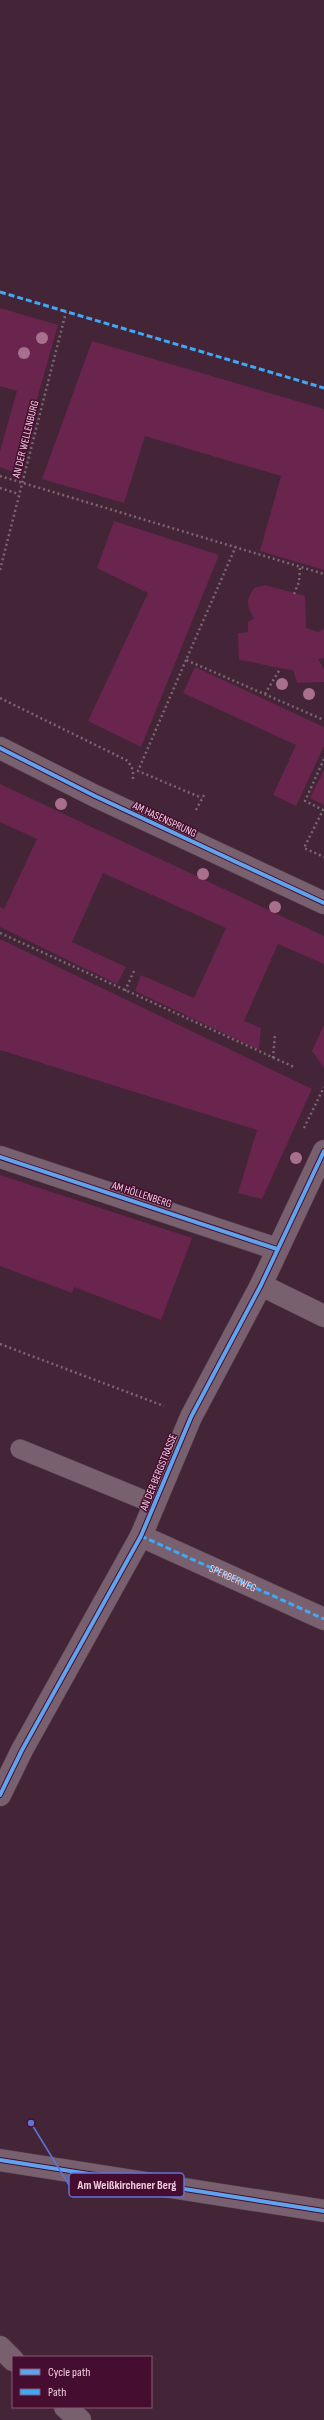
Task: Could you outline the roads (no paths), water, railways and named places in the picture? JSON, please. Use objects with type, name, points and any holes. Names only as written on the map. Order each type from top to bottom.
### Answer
[{"type":"street","name":"AM HASENSPRUNG","points":[[0,748],[95,796],[324,902]]},
{"type":"street","name":"AN DER BERGSTRASSE","points":[[0,1795],[22,1750],[141,1536],[191,1416],[261,1285],[324,1151]]},
{"type":"street","name":"AM HÖLLENBERG","points":[[0,1157],[277,1249]]},
{"type":"street","points":[[261,1285],[324,1316]]},
{"type":"street","name":"SPERBERWEG","points":[[141,1536],[324,1619]]},
{"type":"street","points":[[0,2160],[324,2211]]},
{"type":"street","points":[[0,2347],[12,2359]]},
{"type":"street","points":[[66,2408],[80,2420]]},
{"type":"lane","points":[[20,1449],[154,1504]]},
{"type":"place","name":"Am Weißkirchener Berg","points":[[31,2123]]}]
